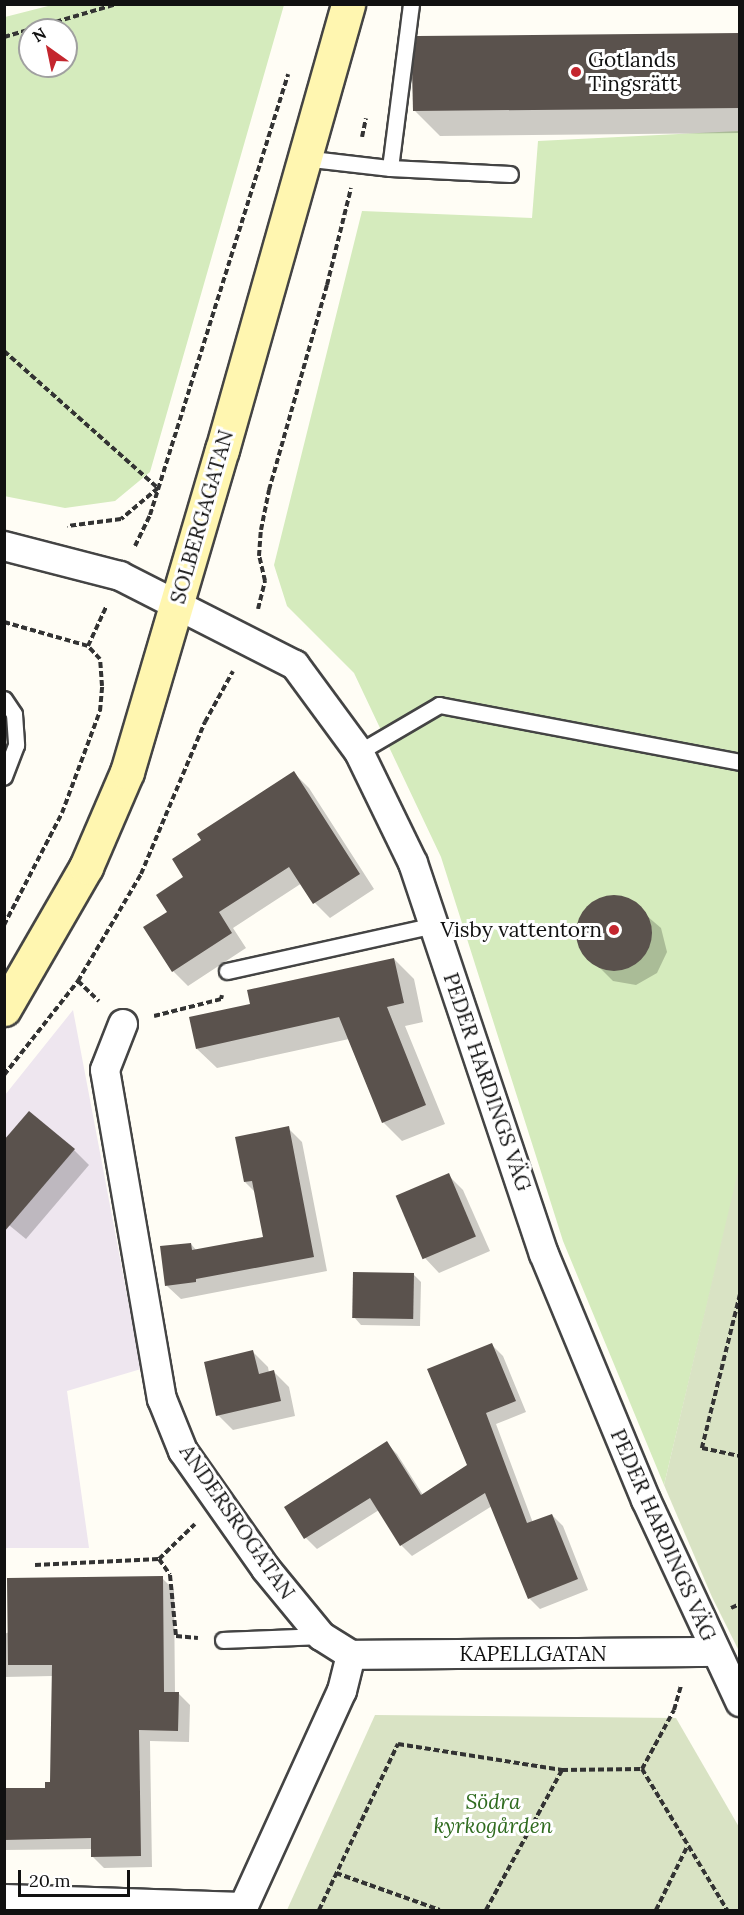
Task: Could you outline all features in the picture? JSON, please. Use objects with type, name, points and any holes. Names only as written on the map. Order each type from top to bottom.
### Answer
[{"type":"main road","name":"SOLBERGAGATAN","points":[[4,1009],[86,867],[127,772],[348,4]]},
{"type":"street","name":"PEDER HARDINGS VÄG","points":[[4,546],[120,576],[295,665],[359,752],[413,863],[544,1254],[646,1500],[703,1652],[740,1702]]},
{"type":"street","name":"ANDERSROGATAN","points":[[123,1024],[105,1070],[162,1399],[183,1451],[266,1569],[321,1636],[351,1655]]},
{"type":"street","name":"KAPELLGATAN","points":[[351,1655],[703,1652]]},
{"type":"street","points":[[4,1899],[242,1909],[342,1691],[351,1655]]},
{"type":"lane","points":[[390,168],[411,4]]},
{"type":"lane","points":[[303,158],[390,168],[510,174]]},
{"type":"lane","points":[[4,699],[14,714],[16,745],[4,777]]},
{"type":"lane","points":[[359,752],[439,705],[740,762]]},
{"type":"lane","points":[[227,971],[434,925]]},
{"type":"lane","points":[[223,1640],[321,1636]]},
{"type":"path","points":[[4,37],[117,4]]},
{"type":"path","points":[[88,646],[150,515],[289,72]]},
{"type":"path","points":[[4,1075],[78,981],[141,874],[205,722],[250,641],[265,581],[259,556],[269,490],[327,285],[367,117]]},
{"type":"path","points":[[4,351],[158,488]]},
{"type":"path","points":[[58,524],[68,526],[121,519],[158,488]]},
{"type":"path","points":[[4,622],[88,646],[100,659],[102,686],[100,711],[63,813],[4,925]]},
{"type":"path","points":[[123,1024],[221,999],[227,971]]},
{"type":"path","points":[[740,1294],[702,1448],[740,1456]]},
{"type":"path","points":[[35,1565],[159,1559],[219,1501]]},
{"type":"path","points":[[159,1559],[170,1575],[176,1636],[223,1640]]},
{"type":"path","points":[[642,1768],[703,1652]]},
{"type":"path","points":[[319,1911],[398,1744],[562,1770],[642,1768]]},
{"type":"path","points":[[642,1768],[727,1911]]},
{"type":"path","points":[[486,1911],[562,1770]]},
{"type":"path","points":[[656,1911],[688,1845]]},
{"type":"path","points":[[336,1873],[440,1911]]},
{"type":"shaded area","points":[[73,1010],[141,1369],[67,1391],[89,1548],[5,1548],[5,1095]]},
{"type":"green space","points":[[52,5],[284,5],[150,472],[115,501],[65,508],[4,496],[5,17]]},
{"type":"green space","points":[[739,131],[740,1167],[664,1485],[563,1241],[441,857],[354,673],[287,606],[274,565],[362,211],[532,218],[538,141]]},
{"type":"green space","points":[[739,1167],[740,1651],[712,1597],[664,1485]]},
{"type":"green space","name":"Södra kyrkogården","points":[[375,1715],[676,1718],[739,1827],[739,1910],[287,1910]]},
{"type":"building","name":"Gotlands Tingsrätt","points":[[740,33],[740,108],[413,111],[412,69],[417,36]]},
{"type":"building","points":[[294,771],[360,874],[313,904],[289,867],[219,912],[232,933],[172,972],[143,927],[167,912],[156,895],[183,877],[172,859],[201,840],[197,834]]},
{"type":"building","name":"Visby vattentorn","points":[[614,895],[629,898],[641,906],[649,918],[652,933],[649,948],[641,960],[629,968],[614,971],[599,968],[587,960],[579,948],[576,933],[579,918],[587,906],[599,898]]},
{"type":"building","points":[[394,958],[404,1003],[387,1007],[426,1105],[382,1123],[339,1017],[196,1049],[189,1017],[250,1004],[247,990]]},
{"type":"building","points":[[29,1111],[75,1149],[4,1232],[4,1140]]},
{"type":"building","points":[[289,1126],[314,1257],[196,1279],[196,1282],[165,1286],[160,1246],[191,1243],[192,1250],[263,1237],[252,1181],[244,1182],[235,1137]]},
{"type":"building","points":[[449,1173],[476,1237],[423,1259],[396,1196]]},
{"type":"building","points":[[353,1272],[414,1273],[413,1319],[352,1318]]},
{"type":"building","points":[[492,1343],[516,1401],[486,1413],[527,1523],[552,1514],[578,1579],[528,1599],[485,1493],[400,1546],[370,1498],[304,1539],[284,1507],[387,1441],[421,1495],[467,1465],[427,1369]]},
{"type":"building","points":[[253,1350],[259,1374],[274,1370],[281,1401],[216,1416],[204,1362]]},
{"type":"building","points":[[163,1576],[164,1692],[179,1692],[178,1731],[139,1730],[141,1856],[91,1857],[91,1838],[4,1840],[4,1788],[45,1788],[45,1782],[50,1782],[52,1665],[8,1665],[7,1578]]},
{"type":"place","name":"Gotlands Tingsrätt","points":[[576,72]]},
{"type":"place","name":"Visby vattentorn","points":[[614,930]]}]
